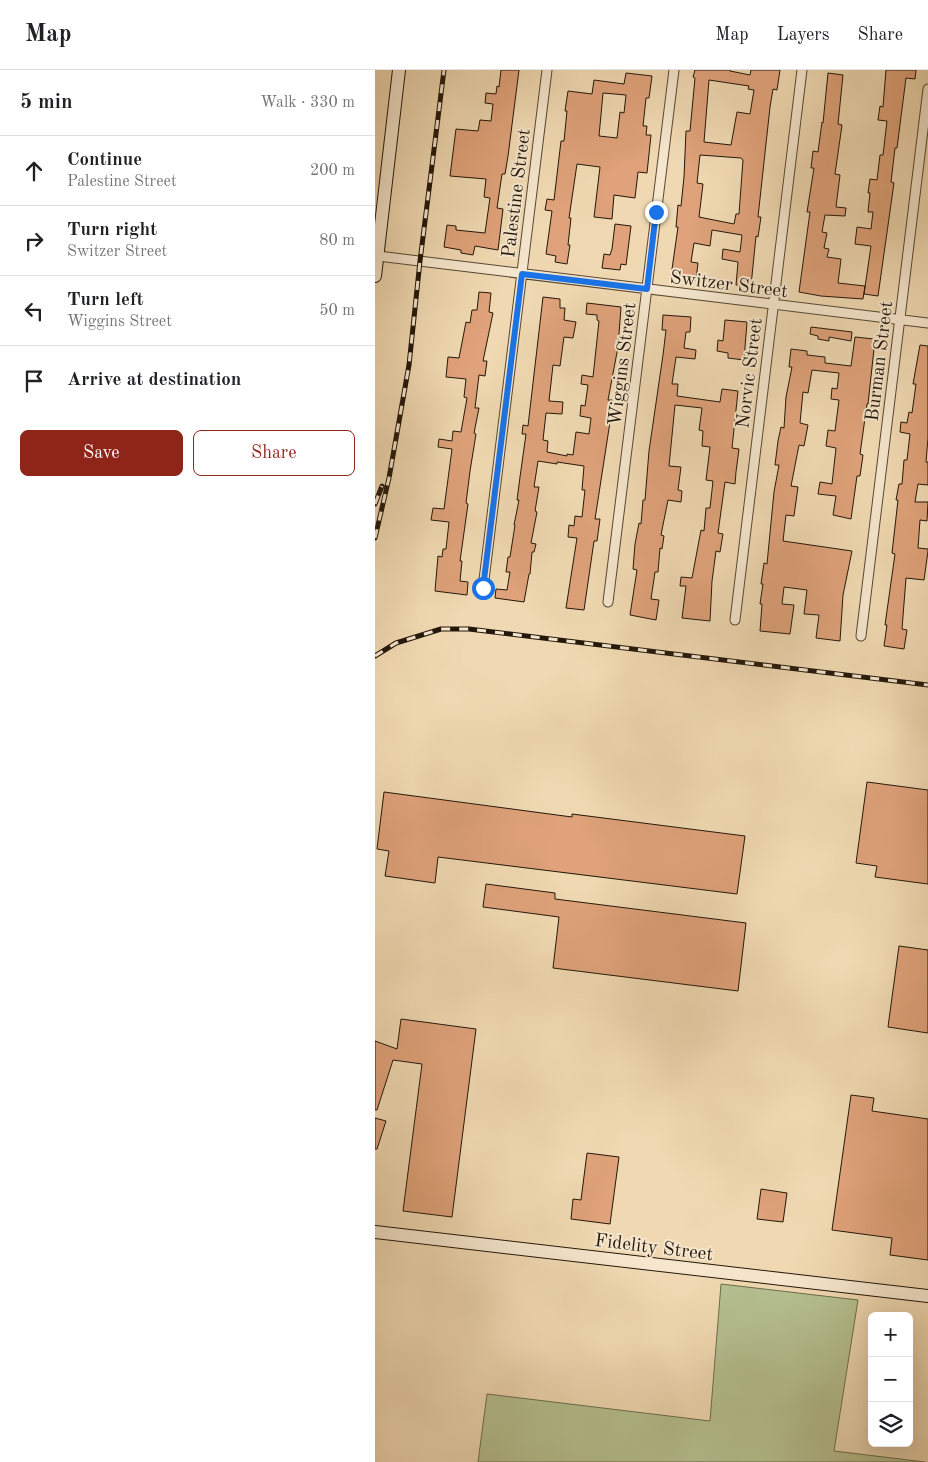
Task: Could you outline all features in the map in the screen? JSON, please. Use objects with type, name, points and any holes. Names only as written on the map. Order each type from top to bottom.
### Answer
[{"type":"main road","points":[[375,276],[399,70]]},
{"type":"main road","name":"Fidelity Street","points":[[375,1232],[928,1296]]},
{"type":"street","name":"Palestine Street","points":[[483,588],[547,70]]},
{"type":"street","name":"Wiggins Street","points":[[609,602],[674,70]]},
{"type":"street","name":"Norvic Street","points":[[735,620],[802,70]]},
{"type":"street","name":"Burman Street","points":[[861,636],[928,89]]},
{"type":"street","name":"Switzer Street","points":[[378,256],[928,324]]},
{"type":"green space","points":[[721,1284],[858,1300],[834,1451],[925,1462],[478,1462],[487,1394],[710,1421]]},
{"type":"building","points":[[501,70],[519,70],[508,156],[505,174],[502,174],[497,208],[503,209],[498,250],[475,246],[473,255],[461,253],[461,250],[444,247],[447,225],[456,226],[456,230],[485,233],[490,198],[484,197],[486,179],[450,176],[456,129],[478,131],[480,120],[491,121],[493,104],[485,103],[486,93],[496,94],[497,86],[499,87]]},
{"type":"building","points":[[695,70],[730,70],[750,75],[751,70],[780,70],[777,90],[773,89],[770,107],[758,217],[761,217],[758,237],[756,236],[751,286],[736,285],[738,262],[722,259],[723,249],[740,252],[742,235],[712,230],[710,246],[694,243],[691,262],[698,263],[696,280],[671,276],[678,227],[676,227],[678,205],[681,206],[684,177],[686,131],[690,131],[695,78],[693,77]],"holes":[[[709,80],[749,86],[748,89],[754,90],[750,114],[737,112],[731,145],[704,142]],[[700,155],[741,158],[743,160],[739,214],[736,214],[734,224],[699,217],[703,184],[697,183]]]},
{"type":"building","points":[[886,70],[916,70],[915,79],[906,78],[897,148],[895,148],[891,182],[894,183],[878,296],[864,294],[871,246],[855,244],[857,227],[871,229],[873,212],[868,212],[870,193],[868,193],[870,179],[877,180],[880,155],[883,155],[887,121],[878,120],[880,106],[883,107]]},
{"type":"building","points":[[626,73],[652,76],[649,98],[646,98],[643,126],[647,126],[646,135],[651,135],[647,173],[638,172],[635,198],[614,195],[612,219],[594,217],[600,167],[577,164],[569,218],[571,218],[568,245],[570,245],[567,264],[555,262],[556,256],[546,254],[552,211],[545,210],[547,199],[554,200],[561,141],[564,141],[568,91],[592,94],[594,80],[624,84]],"holes":[[[603,93],[626,95],[624,113],[620,112],[617,138],[599,136]]]},
{"type":"building","points":[[828,73],[843,75],[838,124],[842,125],[835,174],[840,175],[836,207],[846,208],[845,216],[825,215],[822,232],[827,233],[824,248],[829,249],[827,257],[841,259],[838,283],[865,286],[863,299],[821,296],[799,292],[810,212],[807,212],[814,168],[811,168],[813,151],[818,152]]},
{"type":"building","points":[[615,224],[631,226],[626,265],[621,264],[620,270],[602,268],[604,254],[610,255],[612,249]]},
{"type":"building","points":[[479,292],[491,293],[489,312],[493,313],[483,361],[487,361],[485,376],[479,375],[475,408],[479,408],[474,433],[476,434],[460,561],[462,561],[460,581],[468,582],[467,595],[435,591],[438,556],[442,557],[443,549],[446,549],[449,522],[431,520],[433,508],[444,509],[452,449],[438,447],[439,439],[452,441],[453,431],[461,432],[467,398],[464,397],[466,379],[446,377],[448,357],[459,358],[466,322],[470,323],[472,310],[477,310]]},
{"type":"building","points":[[543,297],[560,299],[560,308],[565,308],[564,320],[576,322],[573,338],[564,337],[560,366],[553,365],[549,401],[563,402],[562,414],[546,413],[543,440],[548,441],[547,452],[567,456],[567,454],[573,455],[576,432],[589,434],[591,418],[580,416],[581,405],[585,406],[588,385],[581,384],[582,375],[593,377],[599,321],[597,320],[597,315],[586,314],[587,303],[621,307],[618,347],[608,400],[612,400],[610,422],[595,519],[600,519],[597,541],[594,541],[584,610],[566,608],[577,538],[568,537],[569,525],[574,526],[575,516],[582,517],[585,490],[582,490],[584,466],[557,462],[557,464],[538,461],[534,487],[539,487],[535,511],[537,512],[531,543],[536,544],[534,552],[532,552],[530,574],[524,602],[495,598],[496,589],[507,590],[510,572],[506,572],[519,500],[517,500],[526,434],[522,434],[523,425],[528,426]]},
{"type":"building","points":[[663,315],[691,317],[690,332],[686,332],[684,348],[696,350],[695,359],[676,357],[672,384],[678,384],[677,396],[720,402],[722,389],[738,391],[732,448],[739,449],[735,484],[725,482],[718,533],[723,534],[720,552],[716,551],[710,621],[682,618],[686,586],[680,586],[681,577],[692,578],[701,530],[704,531],[706,508],[710,508],[713,481],[706,480],[710,447],[702,446],[703,431],[699,430],[702,408],[675,405],[669,466],[681,467],[678,490],[682,491],[681,502],[668,500],[661,535],[664,536],[662,549],[660,548],[658,572],[655,572],[651,599],[659,600],[656,620],[630,615],[637,570],[633,569],[635,544],[639,523],[641,524],[643,500],[645,500],[649,451],[666,330],[662,330]]},
{"type":"building","points":[[725,320],[747,322],[744,360],[728,358],[728,353],[717,351],[718,340],[723,341]]},
{"type":"building","points":[[811,327],[852,332],[851,341],[829,337],[829,341],[818,339],[818,336],[810,334]]},
{"type":"building","points":[[855,337],[874,339],[874,349],[860,454],[863,455],[860,476],[857,476],[851,519],[833,515],[836,496],[818,494],[820,482],[832,484],[836,448],[826,446],[828,430],[835,431],[839,400],[831,399],[832,388],[837,389],[839,373],[812,370],[808,393],[803,392],[800,423],[808,425],[804,446],[799,445],[791,486],[798,487],[794,516],[786,515],[783,541],[852,551],[843,595],[840,641],[816,638],[819,615],[804,614],[807,590],[784,587],[782,604],[794,605],[790,634],[760,631],[762,604],[760,604],[763,584],[761,584],[764,563],[767,564],[774,492],[779,465],[775,465],[781,427],[784,428],[786,397],[792,367],[789,367],[791,349],[807,351],[807,355],[825,357],[825,363],[851,366]]},
{"type":"building","points":[[920,345],[928,346],[928,438],[926,462],[928,462],[928,485],[918,484],[915,502],[928,502],[927,521],[920,520],[918,548],[928,549],[928,551],[924,580],[906,578],[902,629],[907,630],[904,649],[884,646],[887,625],[885,625],[895,554],[892,553],[898,500],[896,500],[899,484],[902,484],[904,460],[907,460],[910,434],[900,432],[901,422],[907,423],[909,412],[912,413],[916,384],[913,384]]},
{"type":"building","points":[[867,782],[928,790],[928,884],[875,877],[877,866],[856,863]]},
{"type":"building","points":[[384,792],[572,817],[572,814],[745,836],[737,894],[438,857],[435,883],[385,876],[389,851],[377,849]]},
{"type":"building","points":[[486,884],[555,893],[555,899],[746,923],[738,991],[553,968],[559,917],[483,907]]},
{"type":"building","points":[[899,946],[928,950],[928,1033],[888,1027]]},
{"type":"building","points":[[401,1019],[476,1029],[452,1217],[403,1211],[422,1064],[393,1060],[377,1110],[375,1110],[375,1041],[397,1049]]},
{"type":"building","points":[[851,1095],[874,1098],[872,1111],[928,1119],[928,1260],[890,1255],[892,1238],[832,1230]]},
{"type":"building","points":[[375,1118],[386,1121],[377,1149],[375,1149]]},
{"type":"building","points":[[587,1153],[619,1157],[610,1224],[571,1219],[573,1199],[581,1200]]},
{"type":"building","points":[[761,1189],[787,1193],[783,1222],[757,1219]]},
{"type":"railway","points":[[375,538],[389,478],[409,365],[444,70]]},
{"type":"railway","points":[[375,504],[382,486]]},
{"type":"railway","points":[[375,656],[396,643],[441,629],[469,629],[928,685]]},
{"type":"route","points":[[483,588],[522,274],[647,289],[656,212]]}]
